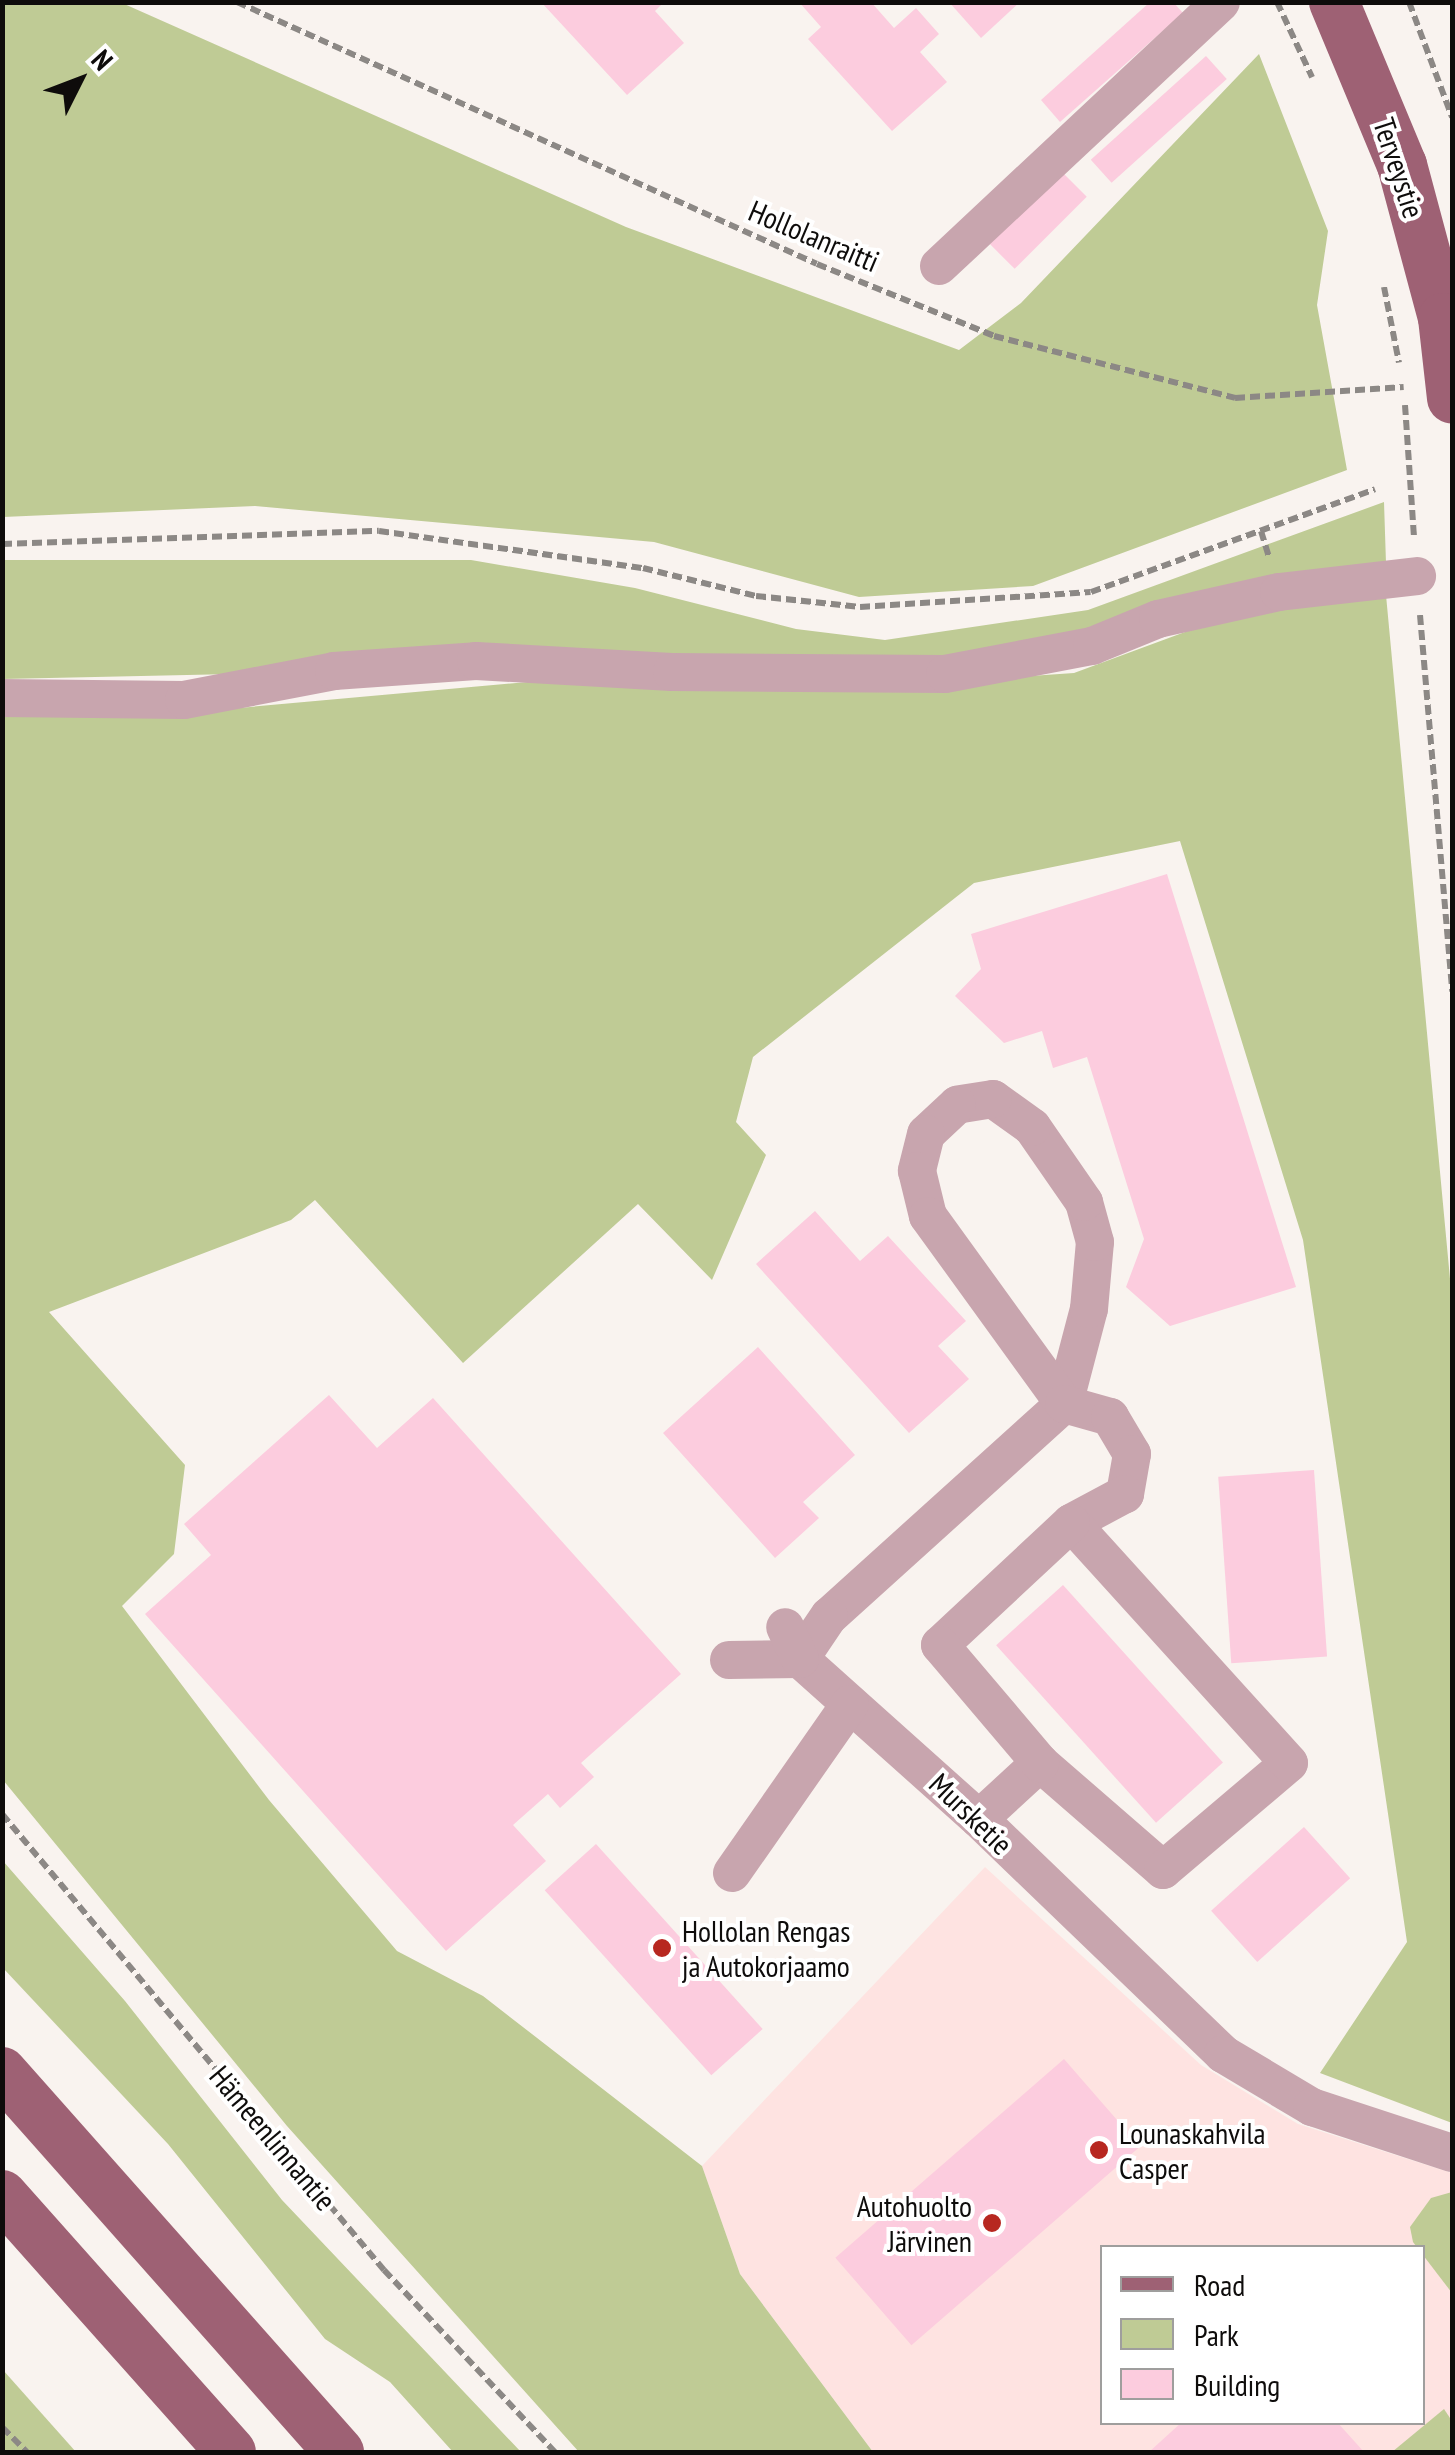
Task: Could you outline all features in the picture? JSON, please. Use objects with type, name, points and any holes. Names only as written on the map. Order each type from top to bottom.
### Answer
[{"type":"main road","name":"Terveystie","points":[[1334,2],[1402,165],[1443,318],[1452,398]]},
{"type":"main road","points":[[2,2072],[340,2452]]},
{"type":"main road","points":[[2,2195],[230,2452]]},
{"type":"street","points":[[939,266],[1221,2]]},
{"type":"street","points":[[2,698],[184,700],[334,671],[476,661],[672,672],[945,674],[1092,646],[1158,619],[1280,592],[1417,576]]},
{"type":"street","points":[[729,1660],[792,1643],[829,1616],[1064,1404],[1088,1309],[1094,1259],[1084,1202],[1032,1127],[993,1099],[957,1105],[926,1134],[917,1170],[928,1216],[1064,1404],[1110,1416],[1132,1454],[1124,1494],[1071,1524],[940,1645],[1040,1763],[1163,1870],[1289,1763],[1071,1524]]},
{"type":"street","name":"Mursketie","points":[[792,1643],[850,1704],[980,1819],[1223,2054],[1312,2107],[1452,2153]]},
{"type":"street","points":[[732,1874],[850,1704]]},
{"type":"street","points":[[980,1819],[1040,1763]]},
{"type":"path","name":"Hollolanraitti","points":[[237,2],[799,256],[994,336],[1236,398],[1404,387]]},
{"type":"path","points":[[1277,2],[1316,84]]},
{"type":"path","points":[[1410,2],[1452,117]]},
{"type":"path","points":[[1382,274],[1404,387],[1452,992]]},
{"type":"path","points":[[2,544],[379,530],[642,568],[756,596],[860,606],[1091,592],[1375,489]]},
{"type":"path","name":"Hämeenlinnantie","points":[[2,1814],[384,2270],[555,2452]]},
{"type":"path","points":[[2,2427],[27,2452]]},
{"type":"shaded area","points":[[985,1867],[1201,2065],[1298,2124],[1452,2173],[1452,2452],[873,2452],[740,2274],[702,2166]]},
{"type":"green space","points":[[2,3],[122,3],[626,227],[959,350],[1021,303],[1259,54],[1328,231],[1317,305],[1347,470],[1033,586],[859,597],[654,542],[255,506],[3,517]]},
{"type":"green space","points":[[1384,502],[1386,563],[1084,636],[952,658],[3,679],[3,560],[471,560],[635,588],[796,629],[885,640],[1088,610]]},
{"type":"green space","points":[[1386,595],[1452,1300],[1452,2123],[1320,2073],[1407,1942],[1303,1240],[1180,841],[974,883],[753,1057],[736,1122],[766,1155],[712,1280],[638,1204],[463,1363],[315,1200],[291,1220],[49,1312],[185,1465],[174,1554],[122,1606],[269,1800],[397,1951],[483,1996],[702,2166],[740,2274],[873,2452],[579,2452],[287,2126],[3,1780],[3,710],[194,712],[572,678],[828,690],[1074,673],[1231,615]]},
{"type":"green space","points":[[3,1861],[125,2001],[282,2200],[521,2452],[453,2452],[390,2382],[325,2339],[168,2144],[3,1968]]},
{"type":"green space","points":[[1452,2192],[1452,2293],[1425,2258],[1425,2245],[1413,2242],[1410,2227],[1431,2198]]},
{"type":"green space","points":[[3,2370],[76,2452],[3,2452]]},
{"type":"green space","points":[[1444,2409],[1452,2421],[1452,2452],[1392,2452],[1425,2425]]},
{"type":"building","points":[[541,2],[664,2],[655,11],[684,43],[627,95]]},
{"type":"building","points":[[799,2],[871,2],[894,28],[916,8],[939,34],[920,52],[947,82],[892,131],[808,39],[821,27]]},
{"type":"building","points":[[949,2],[1020,2],[981,38]]},
{"type":"building","points":[[1150,2],[1173,2],[1183,13],[1060,122],[1041,100]]},
{"type":"building","points":[[1206,56],[1227,79],[1112,183],[1091,160]]},
{"type":"building","points":[[1062,172],[1087,197],[1015,269],[990,244]]},
{"type":"building","points":[[1167,874],[1296,1287],[1170,1326],[1126,1287],[1144,1239],[1087,1057],[1053,1068],[1042,1031],[1004,1043],[955,996],[981,969],[971,934]]},
{"type":"building","points":[[815,1211],[860,1261],[888,1236],[966,1321],[938,1346],[969,1379],[909,1433],[756,1264]]},
{"type":"building","points":[[758,1347],[855,1455],[803,1502],[819,1518],[775,1558],[663,1433]]},
{"type":"building","points":[[329,1395],[377,1448],[433,1398],[681,1674],[581,1763],[594,1777],[560,1808],[548,1794],[513,1825],[546,1861],[446,1951],[145,1614],[211,1555],[184,1524]]},
{"type":"building","points":[[1314,1470],[1327,1657],[1231,1663],[1218,1477]]},
{"type":"building","points":[[1063,1585],[1223,1763],[1156,1823],[996,1645]]},
{"type":"building","points":[[1304,1827],[1350,1878],[1257,1962],[1211,1911]]},
{"type":"building","points":[[596,1844],[763,2029],[711,2075],[545,1890]]},
{"type":"building","points":[[1064,2059],[1140,2147],[911,2345],[835,2258]]},
{"type":"building","points":[[1179,2425],[1340,2425],[1364,2452],[1149,2452]]},
{"type":"place","name":"Hollolan Rengas ja Autokorjaamo","points":[[662,1948]]},
{"type":"place","name":"Lounaskahvila Casper","points":[[1099,2150]]},
{"type":"place","name":"Autohuolto Järvinen","points":[[992,2223]]}]
